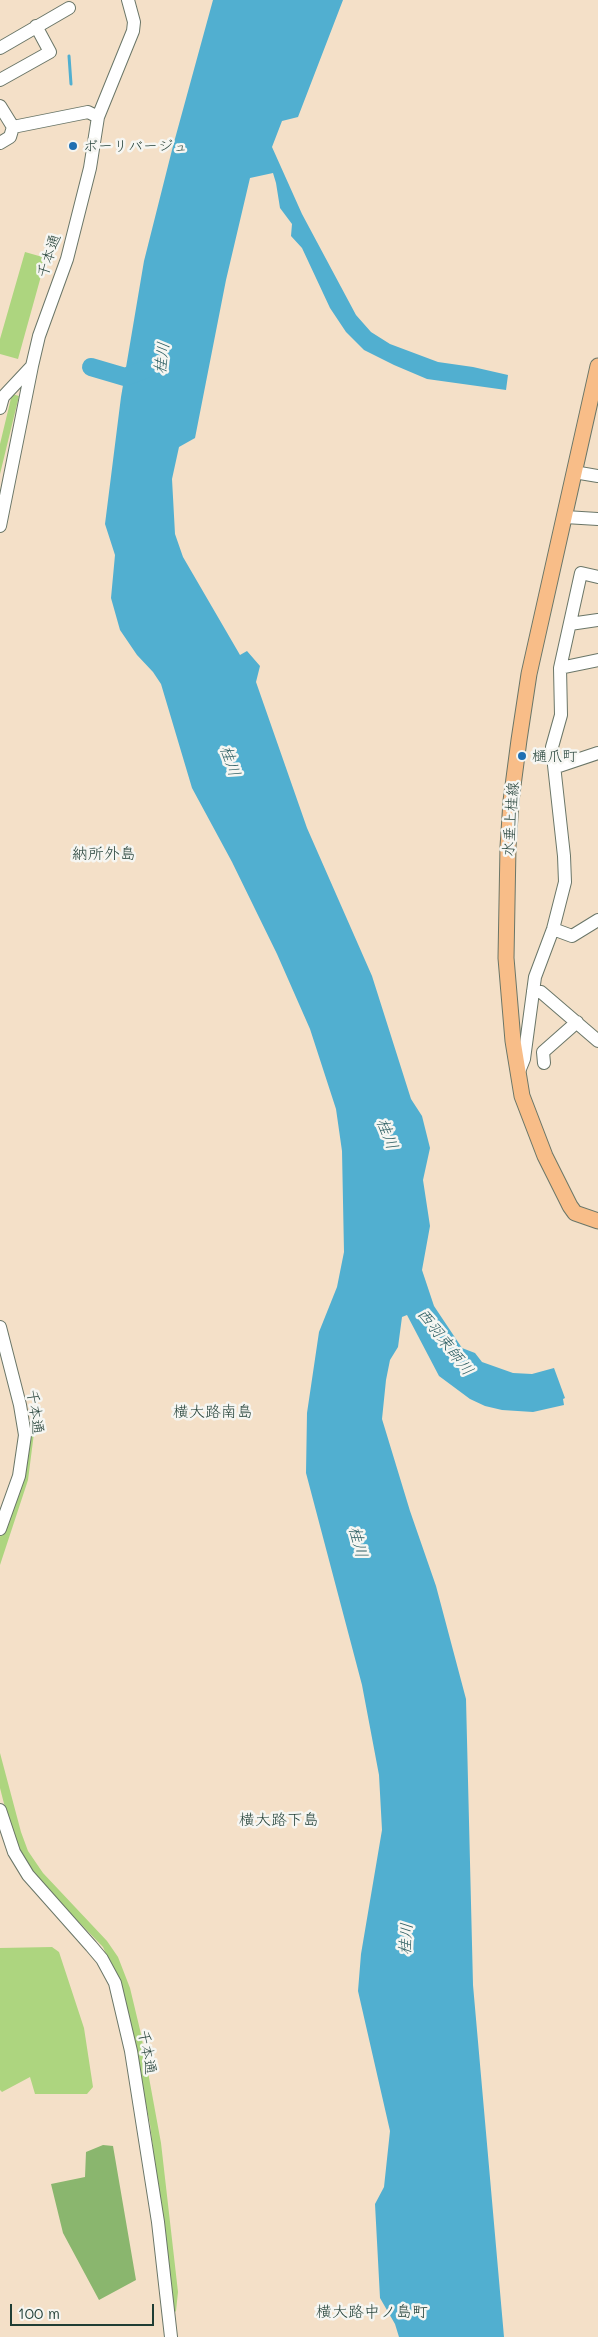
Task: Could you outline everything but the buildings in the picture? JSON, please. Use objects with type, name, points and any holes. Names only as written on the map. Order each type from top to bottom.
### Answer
[{"type":"main road","name":"水垂上桂線","points":[[598,366],[529,674],[511,800],[506,958],[522,1096],[561,1192],[575,1213],[598,1220]]},
{"type":"street","name":"千本通","points":[[0,526],[39,336],[67,259],[90,168],[98,117],[133,31],[134,22],[128,0]]},
{"type":"street","points":[[0,48],[68,8]]},
{"type":"street","points":[[0,80],[50,52],[36,26]]},
{"type":"street","points":[[0,106],[13,127],[10,137],[0,143]]},
{"type":"street","points":[[13,127],[88,112],[98,117]]},
{"type":"street","points":[[1,401],[32,366]]},
{"type":"street","points":[[574,472],[598,476]]},
{"type":"street","points":[[564,517],[598,519]]},
{"type":"street","points":[[518,1074],[524,1059],[535,977],[553,930],[565,882],[556,767],[552,747],[561,715],[560,668],[582,574],[598,577]]},
{"type":"street","points":[[570,624],[598,620]]},
{"type":"street","points":[[560,668],[598,660]]},
{"type":"street","points":[[556,767],[598,753]]},
{"type":"street","points":[[553,930],[572,936],[598,920]]},
{"type":"street","points":[[533,992],[541,992],[598,1041]]},
{"type":"street","points":[[544,1063],[543,1052],[576,1022]]},
{"type":"street","name":"千本通","points":[[0,1327],[20,1406],[25,1435],[18,1476],[0,1529]]},
{"type":"street","name":"千本通","points":[[0,1810],[14,1852],[28,1875],[102,1959],[115,1983],[132,2061],[158,2222],[171,2337]]},
{"type":"green space","points":[[25,252],[46,258],[18,359],[0,354],[0,339]]},
{"type":"green space","points":[[12,394],[19,396],[0,474],[0,444]]},
{"type":"green space","points":[[26,1420],[34,1433],[28,1480],[0,1565],[0,1537],[21,1478]]},
{"type":"green space","points":[[0,1753],[21,1832],[28,1851],[43,1873],[107,1941],[118,1957],[130,1988],[141,2034],[161,2143],[178,2292],[176,2311],[173,2314],[150,2124],[123,1992],[103,1947],[50,1892],[30,1867],[12,1835],[0,1788]]},
{"type":"green space","points":[[52,1947],[59,1952],[84,2028],[93,2087],[87,2094],[35,2094],[30,2077],[2,2092],[0,2090],[0,1948]]},
{"type":"green space","points":[[103,2145],[113,2146],[136,2280],[99,2300],[63,2233],[51,2184],[85,2177],[86,2152]]},
{"type":"water","points":[[213,0],[343,0],[298,117],[282,121],[272,147],[302,214],[356,315],[371,332],[390,344],[438,362],[508,375],[506,390],[427,379],[364,350],[346,332],[330,308],[302,248],[291,236],[292,224],[280,208],[273,173],[250,178],[226,280],[195,438],[179,447],[172,479],[175,534],[183,557],[240,655],[247,651],[260,666],[256,682],[307,828],[372,976],[411,1099],[422,1116],[430,1148],[423,1180],[430,1226],[422,1270],[434,1306],[462,1348],[475,1353],[482,1362],[513,1373],[532,1374],[554,1368],[565,1398],[563,1399],[564,1405],[533,1412],[502,1410],[485,1406],[470,1399],[439,1376],[407,1315],[402,1317],[398,1347],[390,1360],[386,1380],[382,1419],[410,1511],[436,1586],[466,1699],[473,1985],[504,2337],[399,2337],[395,2324],[380,2298],[375,2204],[384,2187],[390,2131],[358,1991],[361,1954],[382,1830],[379,1775],[362,1685],[306,1473],[307,1413],[319,1332],[337,1287],[344,1252],[342,1151],[336,1109],[310,1029],[277,954],[232,862],[192,788],[161,684],[137,655],[120,630],[111,598],[115,555],[105,524],[121,397],[144,261]]},
{"type":"waterway","points":[[69,56],[71,84]]},
{"type":"waterway","name":"桂川","points":[[91,367],[125,377],[146,369]]},
{"type":"place","name":"ボーリバージュ","points":[[73,146]]},
{"type":"place","name":"樋爪町","points":[[522,756]]},
{"type":"district","name":"納所外島","points":[[104,854]]},
{"type":"district","name":"横大路南島","points":[[213,1412]]},
{"type":"district","name":"横大路下島","points":[[279,1820]]},
{"type":"district","name":"横大路中ノ島町","points":[[372,2312]]},
{"type":"water label","name":"西羽束師川","points":[[445,1342]]}]
